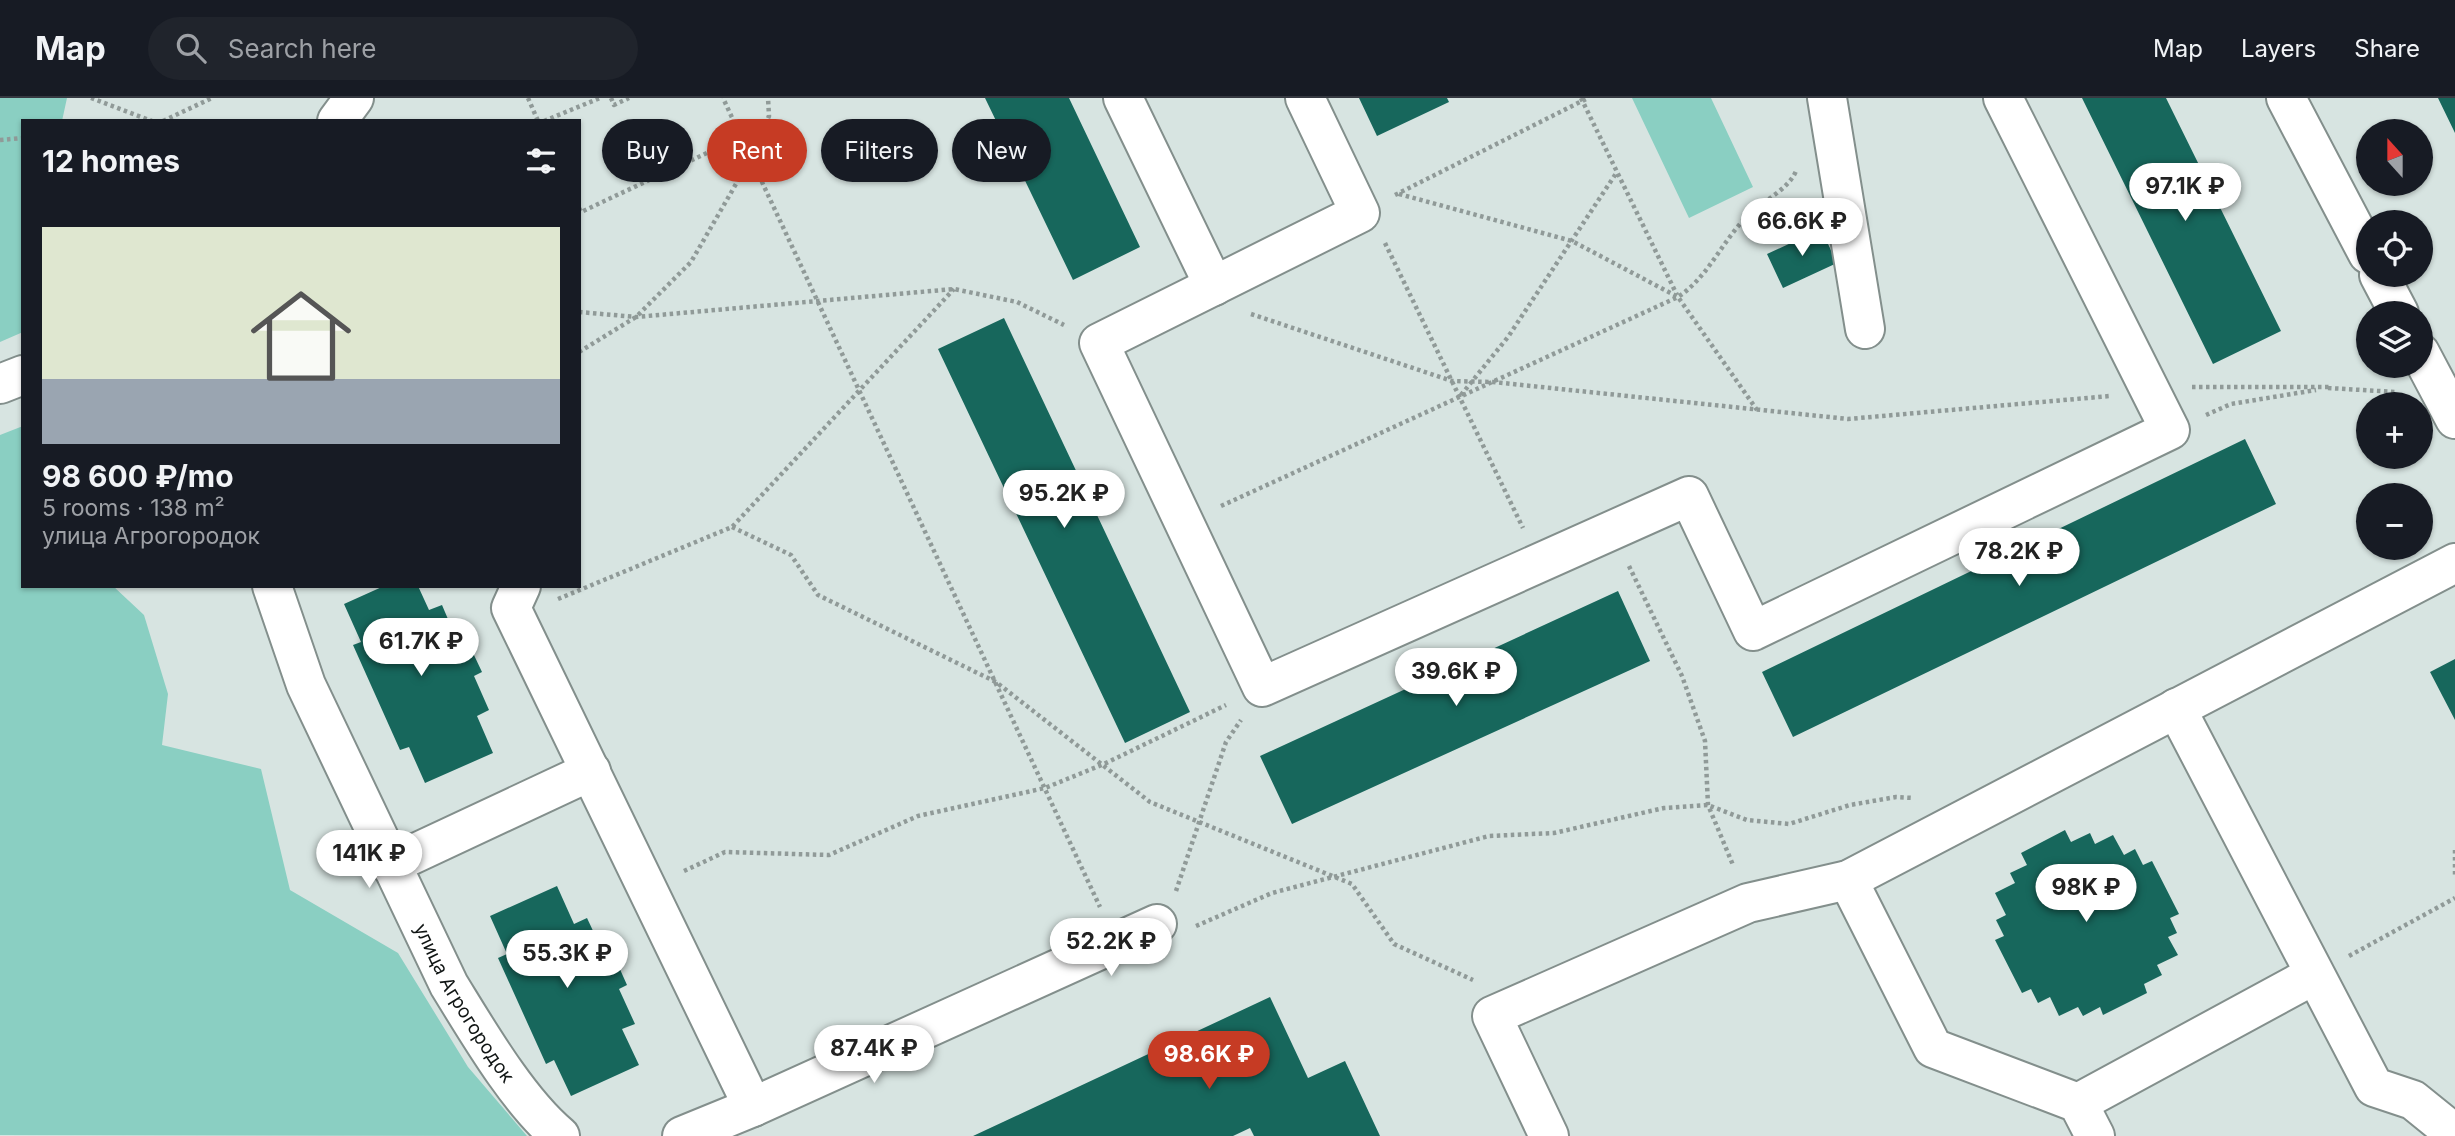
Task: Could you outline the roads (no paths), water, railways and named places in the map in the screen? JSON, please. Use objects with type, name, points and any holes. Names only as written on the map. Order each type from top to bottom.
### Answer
[{"type":"street","points":[[338,119],[354,98]]},
{"type":"street","points":[[1123,98],[1214,286]]},
{"type":"street","points":[[1305,98],[1360,213],[1099,343],[1262,687],[1689,496],[1753,631],[2170,430],[2003,98]]},
{"type":"street","points":[[1826,98],[1865,329]]},
{"type":"street","points":[[2286,98],[2356,231]]},
{"type":"street","points":[[2433,373],[2451,401]]},
{"type":"street","points":[[0,384],[21,376]]},
{"type":"street","points":[[1549,1136],[1492,1016],[1748,903],[1848,880],[2455,563]]},
{"type":"street","name":"улица Агрогородок","points":[[273,588],[306,685],[449,985],[477,1031],[543,1122],[560,1136]]},
{"type":"street","points":[[518,601],[591,771],[753,1107]]},
{"type":"street","points":[[2176,708],[2374,1087],[2413,1100],[2455,1134]]},
{"type":"street","points":[[390,865],[591,771]]},
{"type":"street","points":[[1848,880],[1933,1048],[2087,1120],[2314,975]]},
{"type":"street","points":[[682,1136],[753,1107],[1157,924]]}]
